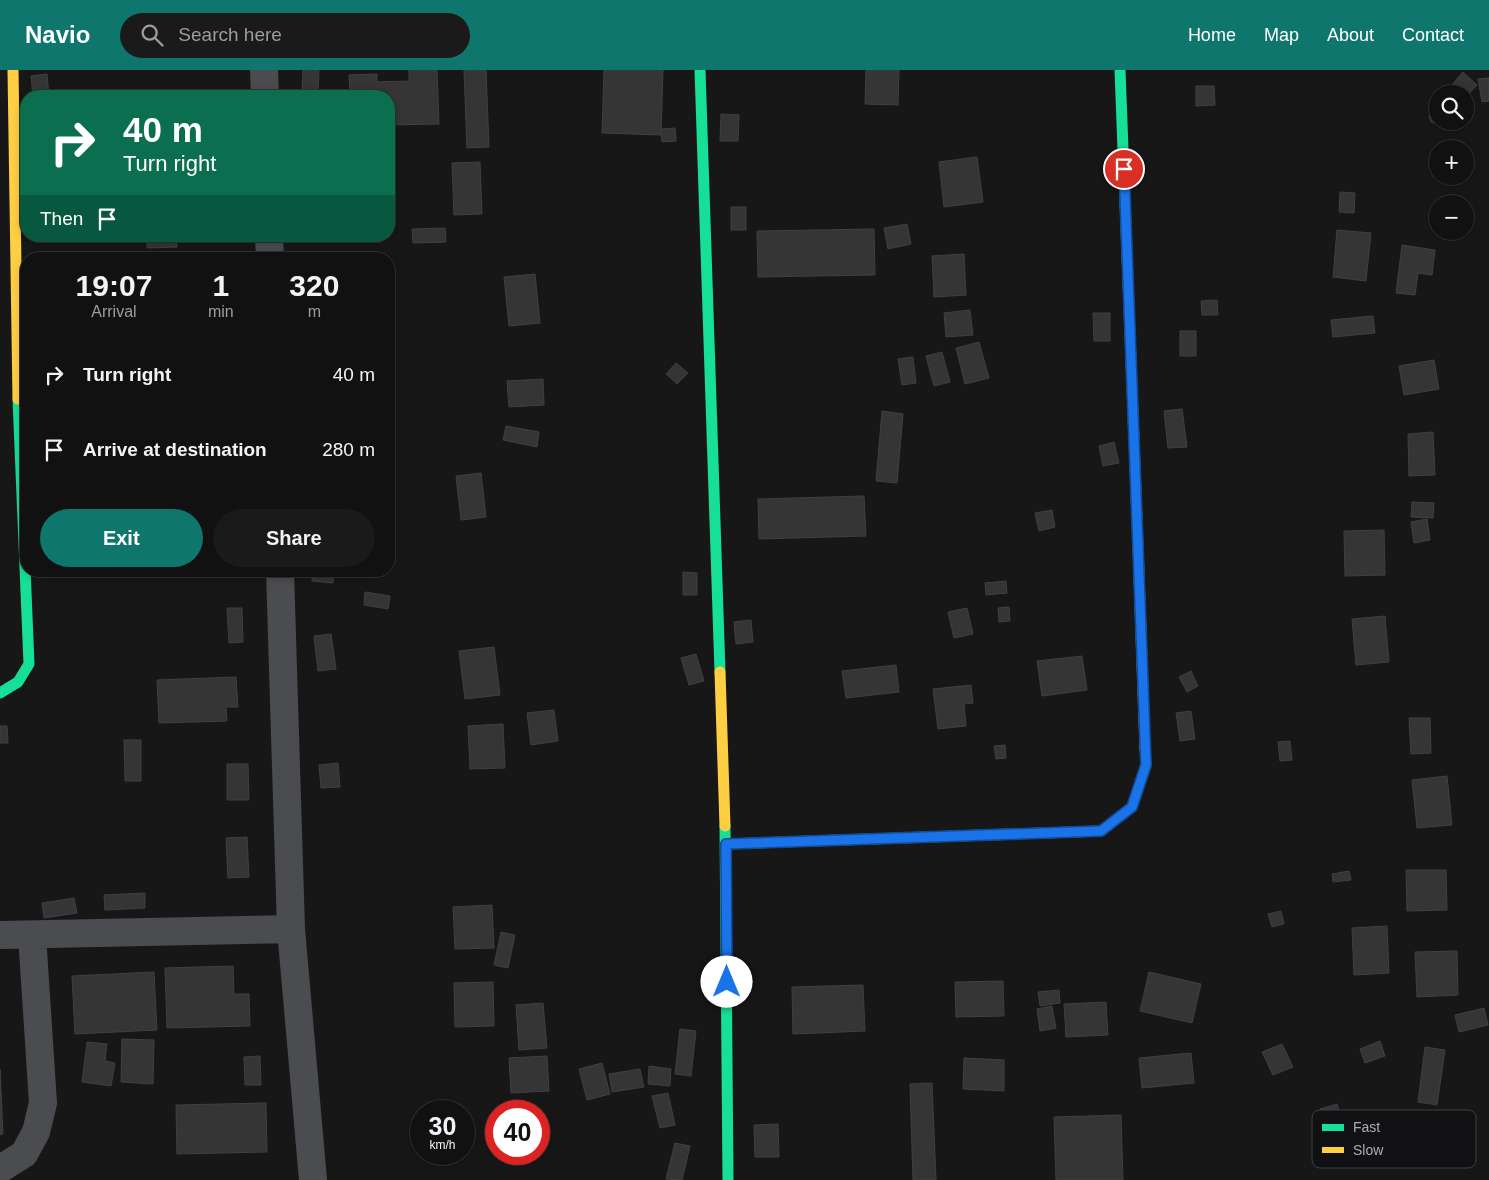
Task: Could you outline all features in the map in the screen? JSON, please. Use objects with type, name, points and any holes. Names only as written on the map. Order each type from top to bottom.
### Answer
[{"type":"street","points":[[13,70],[17,369],[20,443]]},
{"type":"street","points":[[264,70],[265,90]]},
{"type":"street","points":[[700,70],[726,844],[728,1180]]},
{"type":"street","points":[[726,844],[1101,831],[1132,807],[1146,765],[1120,70]]},
{"type":"street","points":[[0,693],[10,689],[22,678],[29,664],[25,577]]},
{"type":"street","points":[[280,577],[291,929],[312,1180]]},
{"type":"street","points":[[0,935],[291,929]]},
{"type":"street","points":[[0,1170],[24,1154],[36,1132],[43,1102],[32,934]]},
{"type":"building","points":[[303,70],[319,70],[318,90],[302,90]]},
{"type":"building","points":[[409,70],[437,70],[439,124],[395,125],[395,90],[350,90],[349,75],[377,74],[377,82],[409,81]]},
{"type":"building","points":[[464,70],[486,70],[489,147],[467,148]]},
{"type":"building","points":[[604,70],[663,70],[661,135],[602,133]]},
{"type":"building","points":[[866,70],[899,70],[898,105],[865,104]]},
{"type":"building","points":[[1463,72],[1477,85],[1474,88],[1474,85],[1452,85]]},
{"type":"building","points":[[47,74],[48,90],[32,90],[31,76]]},
{"type":"building","points":[[1489,78],[1489,101],[1482,102],[1478,79]]},
{"type":"building","points":[[1196,86],[1214,86],[1215,105],[1196,106]]},
{"type":"building","points":[[721,114],[739,115],[738,141],[720,141]]},
{"type":"building","points":[[675,128],[676,141],[662,142],[661,129]]},
{"type":"building","points":[[977,157],[983,202],[944,207],[939,162]]},
{"type":"building","points":[[480,162],[482,214],[454,215],[452,163]]},
{"type":"building","points":[[1340,192],[1355,193],[1354,213],[1339,212]]},
{"type":"building","points":[[731,207],[746,207],[746,230],[731,230]]},
{"type":"building","points":[[907,224],[911,244],[888,249],[884,228]]},
{"type":"building","points":[[445,228],[446,242],[413,243],[412,229]]},
{"type":"building","points":[[874,229],[875,275],[758,277],[757,231]]},
{"type":"building","points":[[1337,230],[1371,233],[1366,281],[1333,277]]},
{"type":"building","points":[[147,242],[177,242],[177,247],[147,248]]},
{"type":"building","points":[[1402,245],[1435,250],[1432,275],[1418,273],[1415,295],[1396,293]]},
{"type":"building","points":[[964,254],[966,295],[934,297],[932,256]]},
{"type":"building","points":[[535,274],[540,323],[509,326],[504,277]]},
{"type":"building","points":[[1217,300],[1218,315],[1202,315],[1201,301]]},
{"type":"building","points":[[970,310],[973,335],[946,337],[944,313]]},
{"type":"building","points":[[1093,313],[1110,313],[1110,341],[1094,341]]},
{"type":"building","points":[[1373,316],[1375,333],[1333,337],[1331,320]]},
{"type":"building","points":[[1180,331],[1196,331],[1196,356],[1180,356]]},
{"type":"building","points":[[979,342],[989,378],[965,384],[956,348]]},
{"type":"building","points":[[942,352],[950,382],[934,386],[926,356]]},
{"type":"building","points":[[913,357],[916,383],[902,385],[898,359]]},
{"type":"building","points":[[1434,360],[1439,389],[1404,395],[1399,366]]},
{"type":"building","points":[[676,363],[688,373],[677,384],[666,374]]},
{"type":"building","points":[[543,379],[544,405],[509,407],[507,381]]},
{"type":"building","points":[[1182,409],[1187,447],[1168,448],[1164,411]]},
{"type":"building","points":[[882,411],[903,414],[897,483],[876,481]]},
{"type":"building","points":[[506,426],[539,432],[537,447],[503,440]]},
{"type":"building","points":[[1433,432],[1435,475],[1409,476],[1408,434]]},
{"type":"building","points":[[1114,442],[1119,463],[1103,466],[1099,446]]},
{"type":"building","points":[[481,473],[486,517],[461,520],[456,476]]},
{"type":"building","points":[[864,496],[866,536],[759,539],[758,499]]},
{"type":"building","points":[[1412,502],[1434,503],[1433,518],[1411,517]]},
{"type":"building","points":[[1052,510],[1055,527],[1039,531],[1035,513]]},
{"type":"building","points":[[1427,519],[1430,540],[1414,543],[1411,522]]},
{"type":"building","points":[[1384,530],[1385,575],[1345,576],[1344,531]]},
{"type":"building","points":[[683,572],[697,573],[697,595],[683,595]]},
{"type":"building","points":[[312,577],[334,577],[333,583],[312,581]]},
{"type":"building","points":[[1006,581],[1007,593],[986,595],[985,583]]},
{"type":"building","points":[[365,592],[390,596],[388,609],[364,605]]},
{"type":"building","points":[[1009,607],[1010,621],[999,622],[998,608]]},
{"type":"building","points":[[227,608],[242,608],[243,642],[229,643]]},
{"type":"building","points":[[967,608],[973,634],[954,638],[948,612]]},
{"type":"building","points":[[1385,616],[1389,662],[1356,665],[1352,619]]},
{"type":"building","points":[[751,620],[753,642],[736,644],[734,622]]},
{"type":"building","points":[[331,634],[336,669],[318,671],[314,636]]},
{"type":"building","points":[[494,647],[500,695],[465,699],[459,651]]},
{"type":"building","points":[[696,654],[704,681],[689,685],[681,658]]},
{"type":"building","points":[[1082,656],[1087,690],[1042,696],[1037,661]]},
{"type":"building","points":[[896,665],[899,692],[846,698],[842,671]]},
{"type":"building","points":[[1191,671],[1198,686],[1187,692],[1179,677]]},
{"type":"building","points":[[236,677],[238,707],[226,707],[227,721],[159,723],[157,680]]},
{"type":"building","points":[[971,685],[973,703],[964,704],[966,726],[938,729],[933,689]]},
{"type":"building","points":[[554,710],[558,741],[531,745],[527,713]]},
{"type":"building","points":[[1191,711],[1195,739],[1180,741],[1176,713]]},
{"type":"building","points":[[1409,718],[1430,718],[1431,753],[1411,754]]},
{"type":"building","points":[[503,724],[505,768],[470,769],[468,726]]},
{"type":"building","points":[[0,726],[7,726],[8,743],[0,743]]},
{"type":"building","points":[[124,740],[141,740],[141,781],[125,781]]},
{"type":"building","points":[[1290,741],[1292,760],[1280,761],[1278,742]]},
{"type":"building","points":[[1005,745],[1006,758],[996,759],[994,746]]},
{"type":"building","points":[[338,763],[340,787],[321,788],[319,765]]},
{"type":"building","points":[[227,764],[248,764],[249,800],[227,800]]},
{"type":"building","points":[[1447,776],[1452,825],[1417,828],[1412,780]]},
{"type":"building","points":[[247,837],[249,877],[228,878],[226,838]]},
{"type":"building","points":[[1406,870],[1446,870],[1447,910],[1407,911]]},
{"type":"building","points":[[1349,871],[1351,880],[1333,882],[1332,874]]},
{"type":"building","points":[[145,893],[145,908],[105,910],[104,895]]},
{"type":"building","points":[[74,898],[77,913],[44,918],[42,903]]},
{"type":"building","points":[[492,905],[494,948],[455,949],[453,907]]},
{"type":"building","points":[[1281,911],[1284,924],[1272,927],[1268,914]]},
{"type":"building","points":[[1387,926],[1389,973],[1354,975],[1352,928]]},
{"type":"building","points":[[501,932],[515,935],[508,968],[494,965]]},
{"type":"building","points":[[1457,951],[1458,995],[1417,997],[1415,952]]},
{"type":"building","points":[[233,966],[234,994],[249,994],[250,1026],[167,1028],[165,968]]},
{"type":"building","points":[[154,972],[157,1030],[75,1034],[72,976]]},
{"type":"building","points":[[1149,972],[1201,984],[1192,1023],[1140,1011]]},
{"type":"building","points":[[1003,981],[1004,1016],[956,1017],[955,982]]},
{"type":"building","points":[[493,982],[494,1026],[455,1027],[454,983]]},
{"type":"building","points":[[863,985],[865,1031],[793,1034],[792,987]]},
{"type":"building","points":[[1059,990],[1060,1003],[1040,1006],[1038,992]]},
{"type":"building","points":[[1106,1002],[1108,1035],[1066,1037],[1064,1004]]},
{"type":"building","points":[[543,1003],[547,1048],[519,1050],[516,1005]]},
{"type":"building","points":[[1052,1006],[1056,1028],[1040,1031],[1037,1009]]},
{"type":"building","points":[[1484,1008],[1488,1025],[1459,1032],[1455,1015]]},
{"type":"building","points":[[680,1029],[696,1031],[691,1076],[675,1074]]},
{"type":"building","points":[[122,1039],[154,1040],[153,1084],[121,1082]]},
{"type":"building","points":[[1380,1041],[1385,1056],[1365,1063],[1360,1049]]},
{"type":"building","points":[[87,1042],[107,1044],[105,1061],[115,1063],[111,1086],[82,1082]]},
{"type":"building","points":[[1282,1044],[1293,1067],[1273,1075],[1262,1052]]},
{"type":"building","points":[[1425,1047],[1445,1050],[1437,1105],[1418,1102]]},
{"type":"building","points":[[1191,1053],[1194,1083],[1142,1088],[1139,1058]]},
{"type":"building","points":[[260,1056],[261,1085],[245,1085],[244,1057]]},
{"type":"building","points":[[547,1056],[549,1091],[511,1093],[509,1058]]},
{"type":"building","points":[[964,1058],[1004,1060],[1004,1091],[963,1089]]},
{"type":"building","points":[[602,1063],[610,1094],[587,1100],[579,1069]]},
{"type":"building","points":[[649,1066],[671,1069],[670,1086],[648,1084]]},
{"type":"building","points":[[0,1069],[3,1134],[0,1135]]},
{"type":"building","points":[[640,1069],[644,1087],[612,1092],[609,1074]]},
{"type":"building","points":[[932,1083],[936,1180],[913,1180],[910,1084]]},
{"type":"building","points":[[668,1093],[675,1125],[660,1128],[652,1096]]},
{"type":"building","points":[[266,1103],[267,1152],[177,1154],[176,1105]]},
{"type":"building","points":[[1337,1104],[1339,1110],[1320,1110]]},
{"type":"building","points":[[1121,1115],[1123,1180],[1056,1180],[1054,1117]]},
{"type":"building","points":[[778,1124],[779,1157],[755,1157],[754,1125]]},
{"type":"building","points":[[675,1143],[690,1146],[682,1180],[666,1179]]},
{"type":"traffic: fast","points":[[700,70],[720,672]]},
{"type":"traffic: fast","points":[[1120,70],[1138,546]]},
{"type":"traffic: fast","points":[[18,399],[20,447]]},
{"type":"traffic: fast","points":[[0,693],[18,682],[29,664],[25,577]]},
{"type":"traffic: fast","points":[[726,844],[1101,831],[1132,807],[1146,765],[1145,748]]},
{"type":"traffic: fast","points":[[725,826],[728,1180]]},
{"type":"traffic: slow","points":[[13,70],[18,399]]},
{"type":"traffic: slow","points":[[1138,546],[1145,748]]},
{"type":"traffic: slow","points":[[720,672],[725,826]]},
{"type":"route","points":[[727,982],[726,844],[1101,831],[1132,807],[1146,765],[1124,169]]}]
